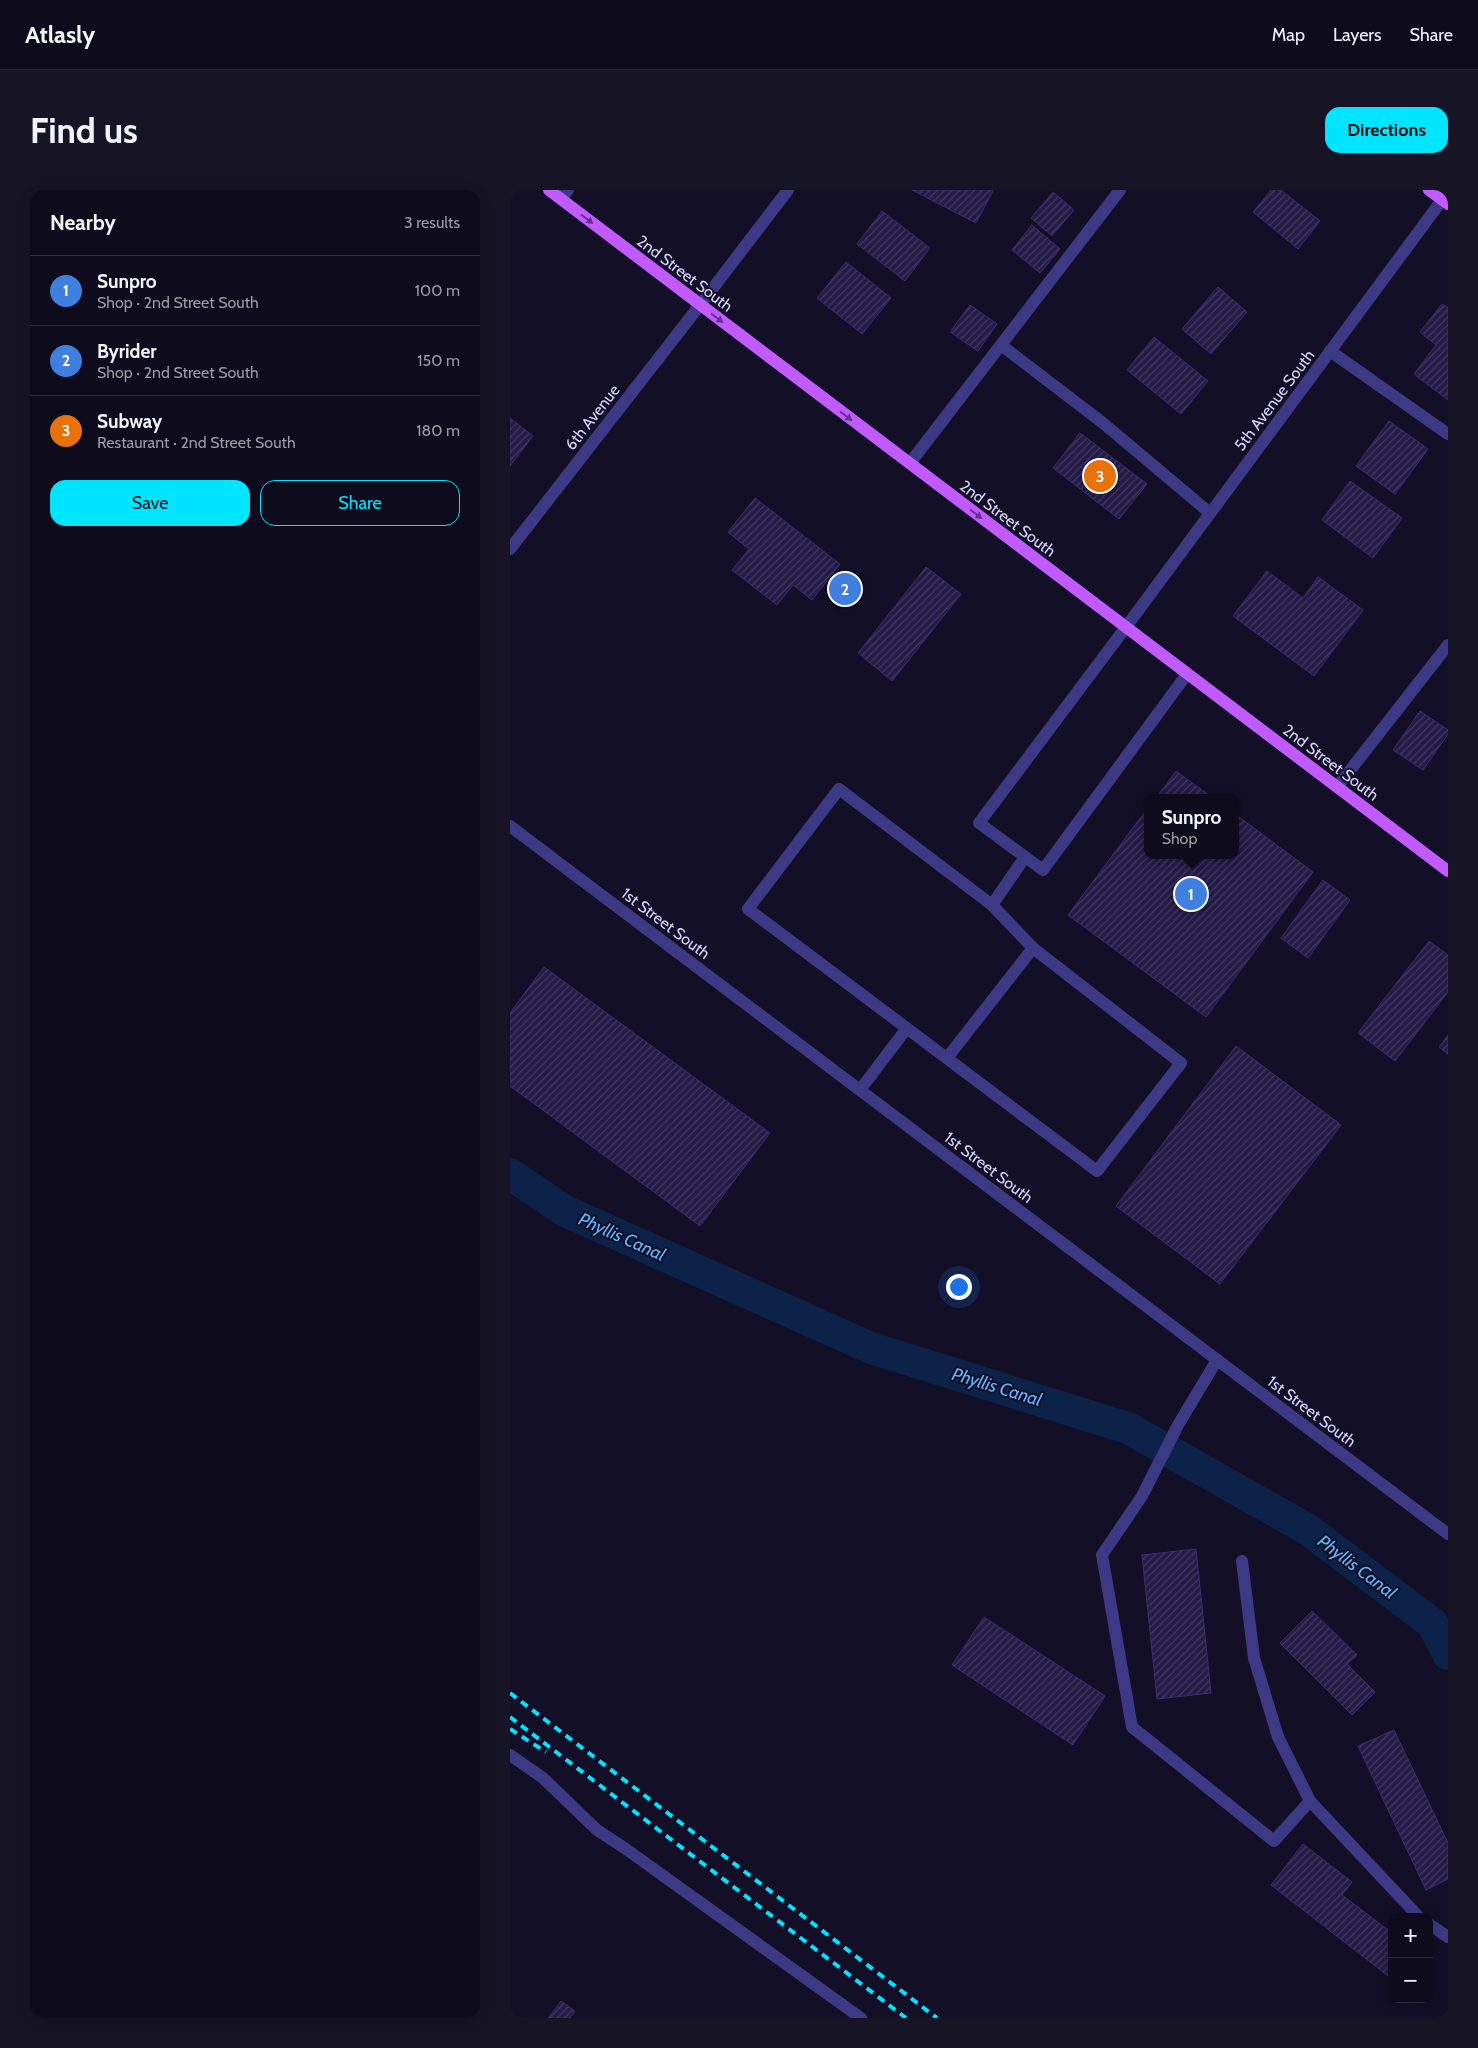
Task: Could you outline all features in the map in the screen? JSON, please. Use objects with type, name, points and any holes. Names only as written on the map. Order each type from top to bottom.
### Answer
[{"type":"main road","name":"2nd Street South","points":[[548,190],[564,195],[700,305],[1448,871]]},
{"type":"main road","points":[[1429,190],[1446,199]]},
{"type":"street","name":"6th Avenue","points":[[510,549],[788,190]]},
{"type":"street","points":[[910,463],[1120,190]]},
{"type":"street","name":"5th Avenue South","points":[[1025,857],[979,823],[1330,351],[1446,199]]},
{"type":"street","points":[[1001,345],[1103,423],[1210,512]]},
{"type":"street","points":[[1330,351],[1448,434]]},
{"type":"street","points":[[1337,787],[1448,645]]},
{"type":"street","points":[[992,905],[1025,857],[1043,870],[1187,674]]},
{"type":"street","points":[[839,789],[992,905],[1033,948],[1181,1063],[1097,1171],[748,908],[839,789]]},
{"type":"street","name":"1st Street South","points":[[510,826],[1448,1534]]},
{"type":"street","points":[[947,1058],[1033,948]]},
{"type":"street","points":[[860,1090],[907,1028]]},
{"type":"street","points":[[1217,1360],[1178,1425],[1142,1496],[1102,1554],[1132,1727],[1274,1841],[1310,1801]]},
{"type":"street","points":[[1242,1561],[1254,1658],[1278,1736],[1310,1801],[1415,1913]]},
{"type":"street","points":[[510,1755],[543,1778],[597,1830],[635,1854],[861,2018]]},
{"type":"street","points":[[1433,1927],[1448,1937]]},
{"type":"building","points":[[912,190],[991,190],[993,191],[976,223]]},
{"type":"building","points":[[1271,190],[1281,190],[1320,221],[1298,249],[1253,212]]},
{"type":"building","points":[[1053,192],[1074,210],[1052,236],[1031,218]]},
{"type":"building","points":[[882,211],[930,248],[905,281],[857,244]]},
{"type":"building","points":[[1032,225],[1060,249],[1040,273],[1012,250]]},
{"type":"building","points":[[846,262],[891,298],[862,334],[817,298]]},
{"type":"building","points":[[1218,287],[1247,312],[1211,354],[1182,329]]},
{"type":"building","points":[[1442,304],[1448,308],[1448,400],[1414,374],[1436,345],[1420,332]]},
{"type":"building","points":[[970,305],[997,324],[978,351],[950,332]]},
{"type":"building","points":[[1154,337],[1208,381],[1181,414],[1127,370]]},
{"type":"building","points":[[510,418],[533,436],[510,466]]},
{"type":"building","points":[[1389,421],[1428,449],[1395,494],[1356,466]]},
{"type":"building","points":[[1080,433],[1147,484],[1119,519],[1053,468]]},
{"type":"building","points":[[1350,481],[1402,518],[1373,558],[1322,520]]},
{"type":"building","points":[[755,498],[840,564],[812,600],[793,585],[777,605],[732,570],[749,549],[728,532]]},
{"type":"building","points":[[926,567],[961,594],[892,681],[858,653]]},
{"type":"building","points":[[1267,571],[1303,598],[1318,577],[1363,610],[1314,676],[1233,616]]},
{"type":"building","points":[[1420,711],[1448,730],[1448,734],[1423,770],[1393,750]]},
{"type":"building","points":[[1176,771],[1208,794],[1159,794]]},
{"type":"building","points":[[1144,813],[1144,859],[1239,859],[1239,817],[1313,872],[1206,1017],[1068,915]]},
{"type":"building","points":[[1323,880],[1350,900],[1308,958],[1281,938]]},
{"type":"building","points":[[1429,941],[1448,955],[1448,992],[1395,1061],[1358,1033]]},
{"type":"building","points":[[544,967],[770,1133],[700,1226],[510,1086],[510,1013]]},
{"type":"building","points":[[1448,1035],[1448,1054],[1439,1047]]},
{"type":"building","points":[[1236,1046],[1341,1125],[1220,1284],[1116,1206]]},
{"type":"building","points":[[1196,1549],[1211,1693],[1157,1699],[1142,1555]]},
{"type":"building","points":[[1312,1611],[1357,1655],[1347,1664],[1375,1692],[1352,1715],[1280,1643]]},
{"type":"building","points":[[984,1617],[1105,1696],[1073,1745],[952,1665]]},
{"type":"building","points":[[1394,1730],[1448,1843],[1448,1879],[1426,1890],[1358,1746]]},
{"type":"building","points":[[1303,1844],[1352,1882],[1342,1895],[1388,1930],[1388,1976],[1271,1885]]},
{"type":"building","points":[[561,2001],[575,2011],[570,2018],[548,2018]]},
{"type":"waterway","name":"Phyllis Canal","points":[[510,1174],[565,1211],[871,1348],[1128,1428],[1307,1529],[1433,1624],[1448,1654]]},
{"type":"railway","points":[[510,1693],[937,2018]]},
{"type":"railway","points":[[510,1717],[906,2018]]},
{"type":"railway","points":[[510,1729],[546,1752]]},
{"type":"place","name":"Subway","points":[[1100,476]]},
{"type":"place","name":"Byrider","points":[[845,589]]},
{"type":"place","name":"Sunpro","points":[[1191,894]]}]
